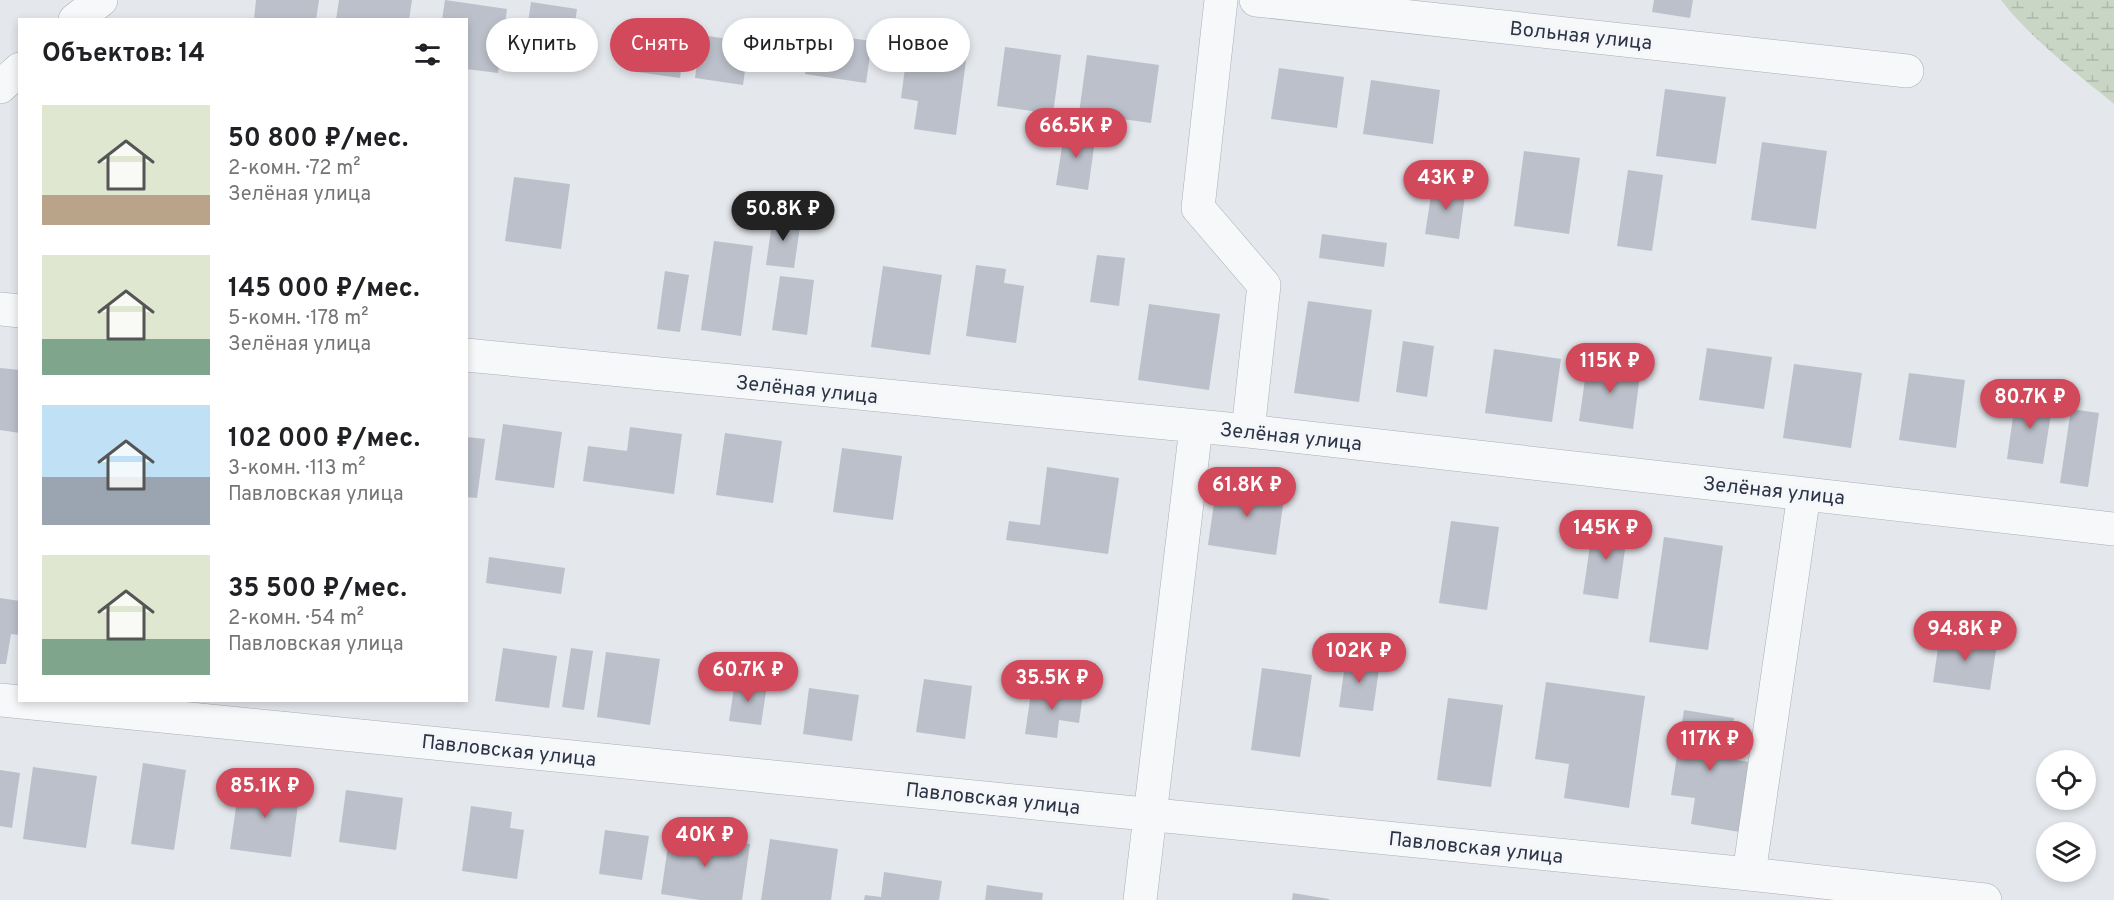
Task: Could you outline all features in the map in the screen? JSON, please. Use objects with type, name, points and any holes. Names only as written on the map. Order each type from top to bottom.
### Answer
[{"type":"street","points":[[78,18],[102,0]]},
{"type":"street","points":[[1221,0],[1198,208],[1264,285],[1248,431]]},
{"type":"street","name":"Вольная улица","points":[[1256,0],[1907,71]]},
{"type":"street","points":[[0,87],[18,71]]},
{"type":"street","points":[[0,309],[18,311]]},
{"type":"street","name":"Зелёная улица","points":[[468,355],[1248,431],[2114,528]]},
{"type":"street","points":[[1140,900],[1196,427]]},
{"type":"street","points":[[1749,874],[1804,494]]},
{"type":"street","name":"Павловская улица","points":[[0,700],[18,702]]},
{"type":"street","name":"Павловская улица","points":[[20,702],[1749,874],[1985,900]]},
{"type":"green space","points":[[2001,0],[2114,0],[2114,104],[2040,42]]},
{"type":"building","points":[[256,0],[319,0],[316,18],[254,18]]},
{"type":"building","points":[[339,0],[412,0],[409,18],[336,18]]},
{"type":"building","points":[[445,0],[507,9],[506,18],[486,18],[486,72],[468,69],[468,18],[442,18]]},
{"type":"building","points":[[1654,0],[1693,0],[1690,18],[1652,12]]},
{"type":"building","points":[[531,2],[577,9],[576,18],[529,18]]},
{"type":"building","points":[[710,36],[722,38],[722,72],[745,72],[743,85],[695,78],[696,72],[710,72]]},
{"type":"building","points":[[854,39],[866,40],[866,83],[805,74],[805,72],[854,72]]},
{"type":"building","points":[[1005,47],[1061,55],[1053,114],[997,106]]},
{"type":"building","points":[[1087,55],[1159,65],[1151,123],[1079,113]]},
{"type":"building","points":[[1279,68],[1344,77],[1337,128],[1271,119]]},
{"type":"building","points":[[637,72],[681,72],[680,78]]},
{"type":"building","points":[[904,72],[964,72],[956,135],[914,129],[918,101],[901,98]]},
{"type":"building","points":[[1371,80],[1440,90],[1433,144],[1363,134]]},
{"type":"building","points":[[1665,89],[1726,97],[1716,164],[1656,156]]},
{"type":"building","points":[[1065,128],[1096,133],[1088,190],[1056,185]]},
{"type":"building","points":[[1762,142],[1827,151],[1816,229],[1751,220]]},
{"type":"building","points":[[1524,151],[1580,158],[1569,234],[1514,226]]},
{"type":"building","points":[[1628,170],[1663,175],[1652,251],[1617,246]]},
{"type":"building","points":[[514,177],[570,184],[561,249],[505,241]]},
{"type":"building","points":[[1433,183],[1466,188],[1459,239],[1425,234]]},
{"type":"building","points":[[773,216],[801,220],[794,268],[766,265]]},
{"type":"building","points":[[1322,234],[1387,243],[1384,267],[1319,258]]},
{"type":"building","points":[[714,241],[753,246],[741,336],[701,330]]},
{"type":"building","points":[[1097,255],[1125,258],[1119,306],[1090,302]]},
{"type":"building","points":[[976,265],[1006,269],[1004,283],[1024,286],[1016,343],[966,336]]},
{"type":"building","points":[[883,266],[942,275],[930,355],[871,347]]},
{"type":"building","points":[[665,271],[689,275],[680,332],[657,329]]},
{"type":"building","points":[[780,276],[814,280],[807,335],[772,330]]},
{"type":"building","points":[[1308,301],[1372,310],[1359,402],[1294,393]]},
{"type":"building","points":[[1149,304],[1220,314],[1209,390],[1138,380]]},
{"type":"building","points":[[1403,341],[1434,346],[1427,397],[1396,392]]},
{"type":"building","points":[[1707,348],[1772,357],[1764,409],[1699,400]]},
{"type":"building","points":[[1494,349],[1561,359],[1552,422],[1485,413]]},
{"type":"building","points":[[1588,359],[1641,367],[1633,429],[1579,421]]},
{"type":"building","points":[[1794,364],[1862,373],[1851,448],[1783,438]]},
{"type":"building","points":[[0,368],[18,370],[18,433],[0,430]]},
{"type":"building","points":[[1909,373],[1965,380],[1956,448],[1899,440]]},
{"type":"building","points":[[2016,396],[2053,401],[2043,464],[2007,459]]},
{"type":"building","points":[[2071,409],[2099,413],[2088,487],[2060,483]]},
{"type":"building","points":[[503,424],[562,432],[554,488],[495,480]]},
{"type":"building","points":[[630,427],[682,434],[674,494],[583,481],[588,446],[627,451]]},
{"type":"building","points":[[725,433],[782,441],[773,503],[716,495]]},
{"type":"building","points":[[468,437],[485,439],[477,498],[468,497]]},
{"type":"building","points":[[842,448],[902,456],[893,520],[833,512]]},
{"type":"building","points":[[1047,467],[1119,478],[1108,554],[1006,540],[1009,521],[1040,525]]},
{"type":"building","points":[[1217,482],[1285,491],[1276,555],[1208,545]]},
{"type":"building","points":[[1451,521],[1499,527],[1487,610],[1439,603]]},
{"type":"building","points":[[1593,524],[1628,528],[1618,599],[1583,594]]},
{"type":"building","points":[[1664,537],[1723,546],[1708,650],[1649,642]]},
{"type":"building","points":[[489,557],[565,568],[561,594],[486,583]]},
{"type":"building","points":[[0,598],[18,601],[18,635],[11,634],[6,664],[0,664]]},
{"type":"building","points":[[1940,635],[1997,643],[1990,690],[1933,682]]},
{"type":"building","points":[[503,648],[557,656],[549,708],[495,701]]},
{"type":"building","points":[[571,648],[593,651],[584,710],[562,707]]},
{"type":"building","points":[[606,652],[660,659],[650,725],[597,717]]},
{"type":"building","points":[[1346,657],[1380,662],[1373,711],[1339,707]]},
{"type":"building","points":[[1262,668],[1312,675],[1300,757],[1251,750]]},
{"type":"building","points":[[924,679],[972,686],[965,739],[916,732]]},
{"type":"building","points":[[735,681],[767,685],[761,725],[729,721]]},
{"type":"building","points":[[1546,682],[1645,696],[1629,808],[1564,798],[1569,764],[1535,759]]},
{"type":"building","points":[[1032,686],[1083,694],[1079,723],[1059,720],[1057,738],[1025,734]]},
{"type":"building","points":[[809,688],[859,695],[852,741],[803,734]]},
{"type":"building","points":[[1448,698],[1503,705],[1491,787],[1437,780]]},
{"type":"building","points":[[1684,710],[1734,718],[1728,759],[1750,762],[1740,832],[1691,824],[1695,798],[1671,795]]},
{"type":"building","points":[[143,763],[186,770],[174,850],[131,844]]},
{"type":"building","points":[[33,767],[97,776],[86,848],[23,839]]},
{"type":"building","points":[[0,770],[20,773],[12,828],[0,826]]},
{"type":"building","points":[[240,780],[300,789],[291,857],[230,849]]},
{"type":"building","points":[[346,790],[403,798],[396,850],[339,842]]},
{"type":"building","points":[[471,806],[512,812],[510,828],[524,830],[517,879],[462,871]]},
{"type":"building","points":[[605,830],[649,836],[642,880],[599,874]]},
{"type":"building","points":[[670,832],[750,844],[742,900],[700,900],[661,894]]},
{"type":"building","points":[[770,839],[838,849],[831,900],[761,900]]},
{"type":"building","points":[[884,872],[942,881],[939,900],[864,900],[865,895],[881,897]]},
{"type":"building","points":[[987,885],[1043,893],[1042,900],[985,900]]},
{"type":"building","points":[[1293,893],[1329,899],[1329,900],[1292,900]]}]
